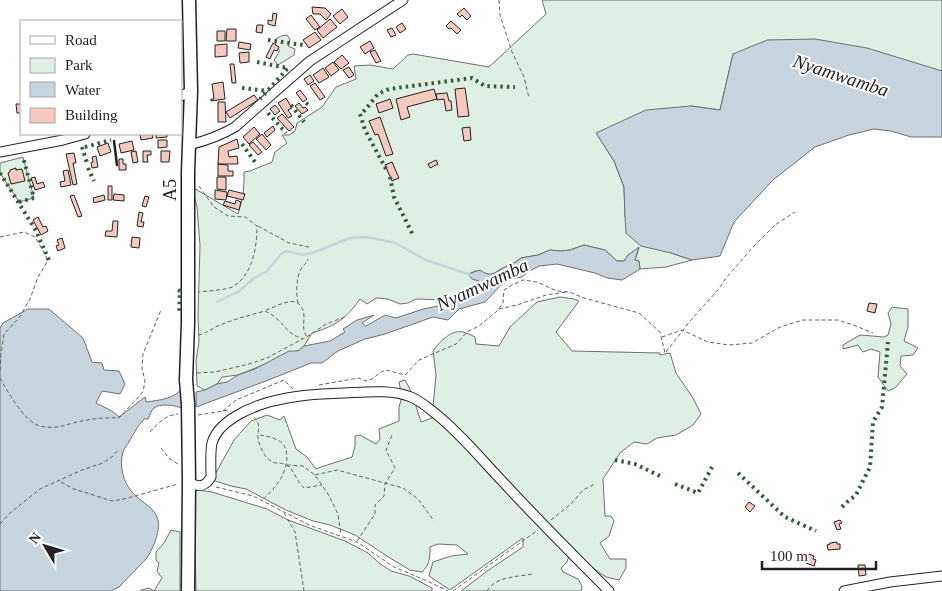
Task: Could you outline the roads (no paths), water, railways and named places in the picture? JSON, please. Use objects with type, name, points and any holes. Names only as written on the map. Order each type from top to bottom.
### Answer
[{"type":"highway","name":"A5","points":[[188,591],[189,482],[186,377],[189,145],[186,93],[189,0]]},
{"type":"street","points":[[189,145],[211,139],[235,127],[310,61],[403,0]]},
{"type":"street","points":[[0,152],[80,135]]},
{"type":"street","points":[[189,482],[196,486],[205,484],[211,477],[212,446],[216,434],[236,416],[247,410],[277,400],[302,395],[386,392],[404,394],[423,403],[459,435],[608,591]]},
{"type":"street","points":[[844,591],[890,582],[942,576]]},
{"type":"water","name":"Nyamwamba","points":[[815,39],[867,48],[942,71],[942,137],[911,137],[891,131],[874,129],[849,135],[815,147],[773,180],[734,222],[720,256],[692,260],[641,246],[626,233],[624,187],[614,161],[596,133],[646,110],[691,106],[720,110],[733,54],[767,40]]},
{"type":"water","name":"Nyamwamba","points":[[584,245],[605,250],[617,261],[624,261],[628,255],[639,247],[635,260],[639,261],[640,269],[622,280],[607,278],[595,273],[557,264],[539,266],[522,277],[511,279],[501,285],[485,302],[459,309],[448,320],[433,317],[365,339],[338,351],[322,363],[311,363],[196,407],[196,392],[227,382],[289,351],[298,351],[304,346],[330,341],[345,332],[343,329],[357,320],[374,315],[362,323],[366,326],[385,315],[396,318],[443,305],[446,300],[460,297],[476,285],[479,281],[472,279],[468,274],[480,270],[491,274],[521,258],[538,255],[550,250],[570,250]]},
{"type":"water","points":[[28,309],[49,309],[83,338],[92,362],[102,363],[104,370],[119,371],[125,384],[120,394],[102,391],[96,403],[119,417],[145,397],[146,402],[167,398],[176,394],[183,387],[183,409],[168,405],[156,406],[148,419],[144,419],[139,425],[123,452],[122,468],[126,483],[135,495],[155,513],[158,522],[158,533],[147,558],[119,587],[111,591],[0,591],[0,328],[3,323]]},
{"type":"waterway","name":"Nyamwamba","points":[[217,302],[237,293],[253,279],[267,271],[282,253],[287,251],[302,255],[315,252],[350,238],[367,237],[395,243],[426,260],[471,275]]}]
